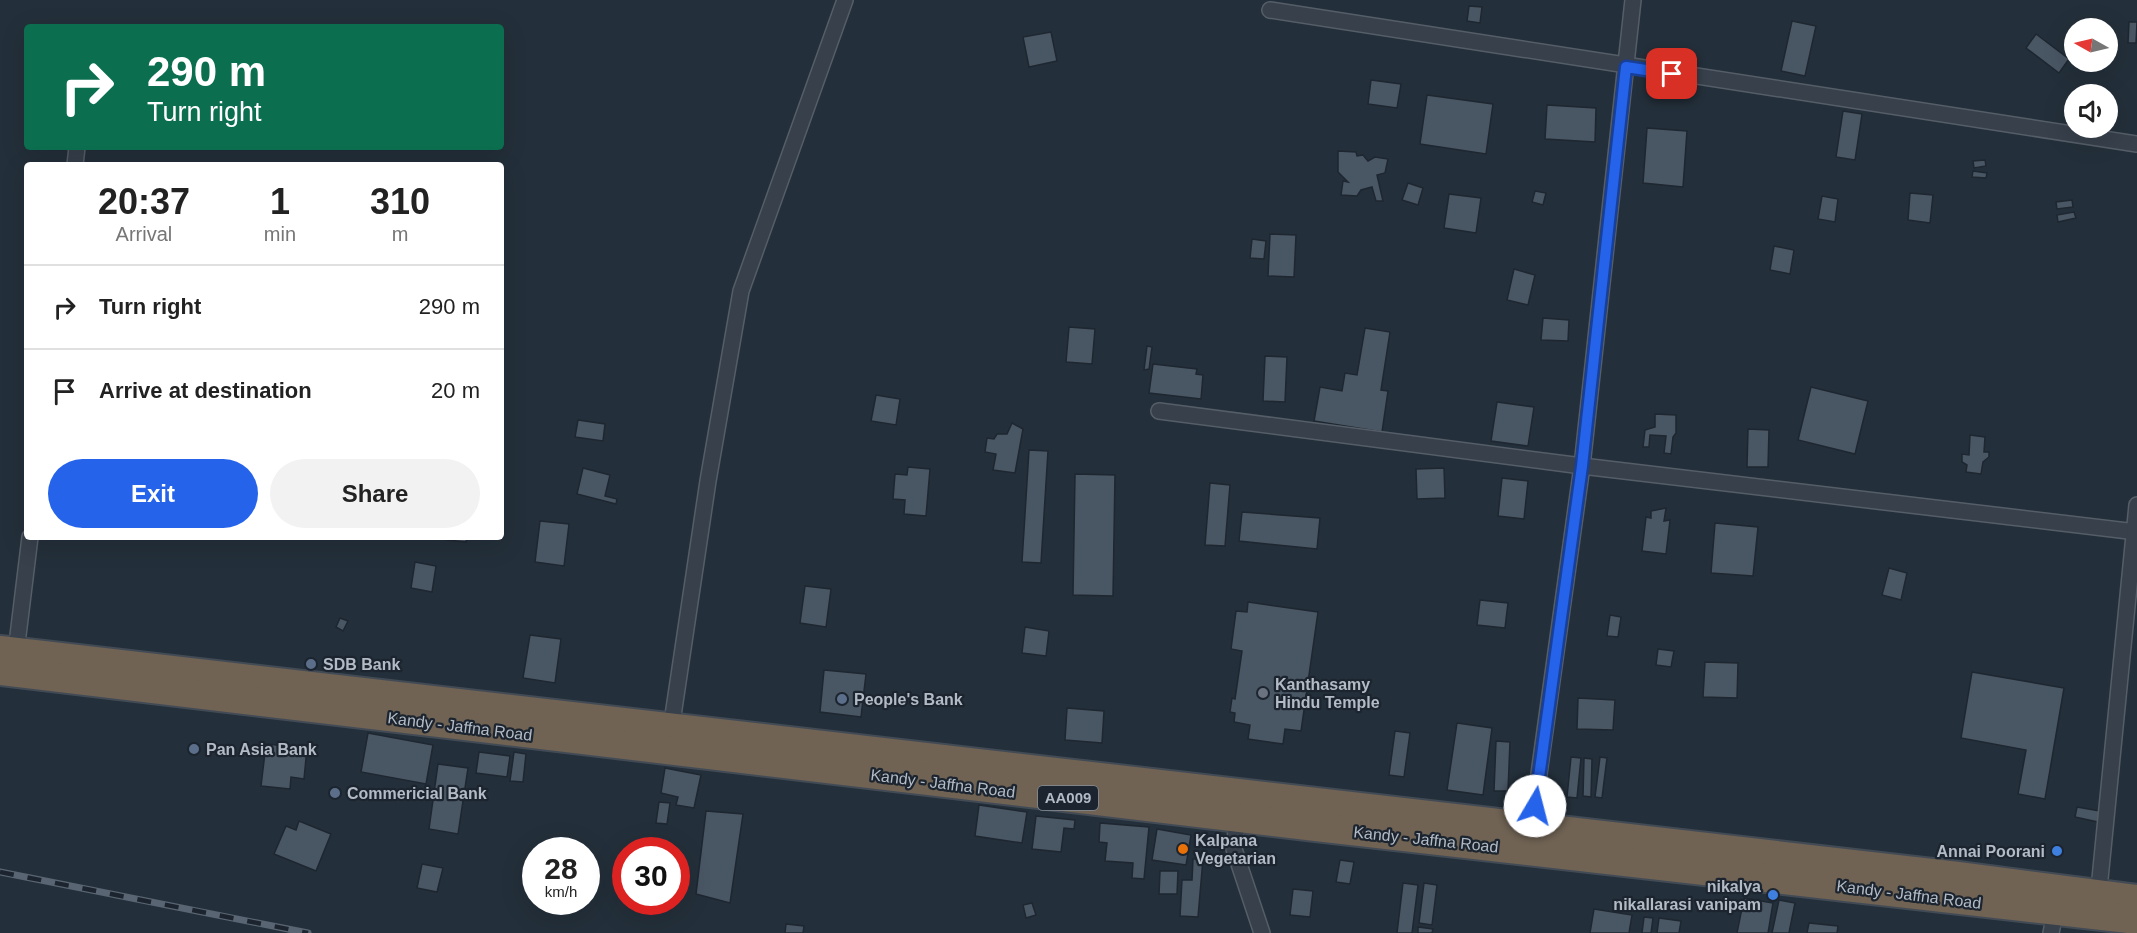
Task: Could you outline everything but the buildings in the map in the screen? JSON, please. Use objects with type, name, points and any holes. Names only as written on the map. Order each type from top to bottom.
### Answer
[{"type":"highway","name":"Kandy - Jaffna Road","points":[[5,658],[671,729],[1238,806]]},
{"type":"highway","name":"Kandy - Jaffna Road","points":[[5,658],[1530,840],[1958,876],[2098,906],[2137,920]]},
{"type":"highway","name":"Kandy - Jaffna Road","points":[[1530,840],[2053,923],[2098,906],[2137,900]]},
{"type":"street","points":[[671,729],[708,481],[741,291],[845,0]]},
{"type":"street","points":[[1530,840],[1582,466],[1633,0]]},
{"type":"street","points":[[1270,10],[1626,67],[2137,144]]},
{"type":"street","points":[[1159,411],[1582,466],[2136,532]]},
{"type":"street","points":[[2098,906],[2137,505]]},
{"type":"street","points":[[5,658],[29,540]]},
{"type":"street","points":[[1238,806],[1234,849],[1262,933]]},
{"type":"railway","points":[[0,872],[308,933]]},
{"type":"place","name":"SDB Bank","points":[[311,664]]},
{"type":"place","name":"Kanthasamy Hindu Temple","points":[[1263,693]]},
{"type":"place","name":"People's Bank","points":[[842,699]]},
{"type":"place","name":"Pan Asia Bank","points":[[194,749]]},
{"type":"place","name":"Commericial Bank","points":[[335,793]]},
{"type":"place","name":"Kalpana Vegetarian","points":[[1183,849]]},
{"type":"place","name":"Annai Poorani","points":[[2057,851]]},
{"type":"place","name":"nikalya nikallarasi vanipam","points":[[1773,895]]},
{"type":"route","points":[[1535,806],[1582,466],[1626,67],[1672,74]]}]
